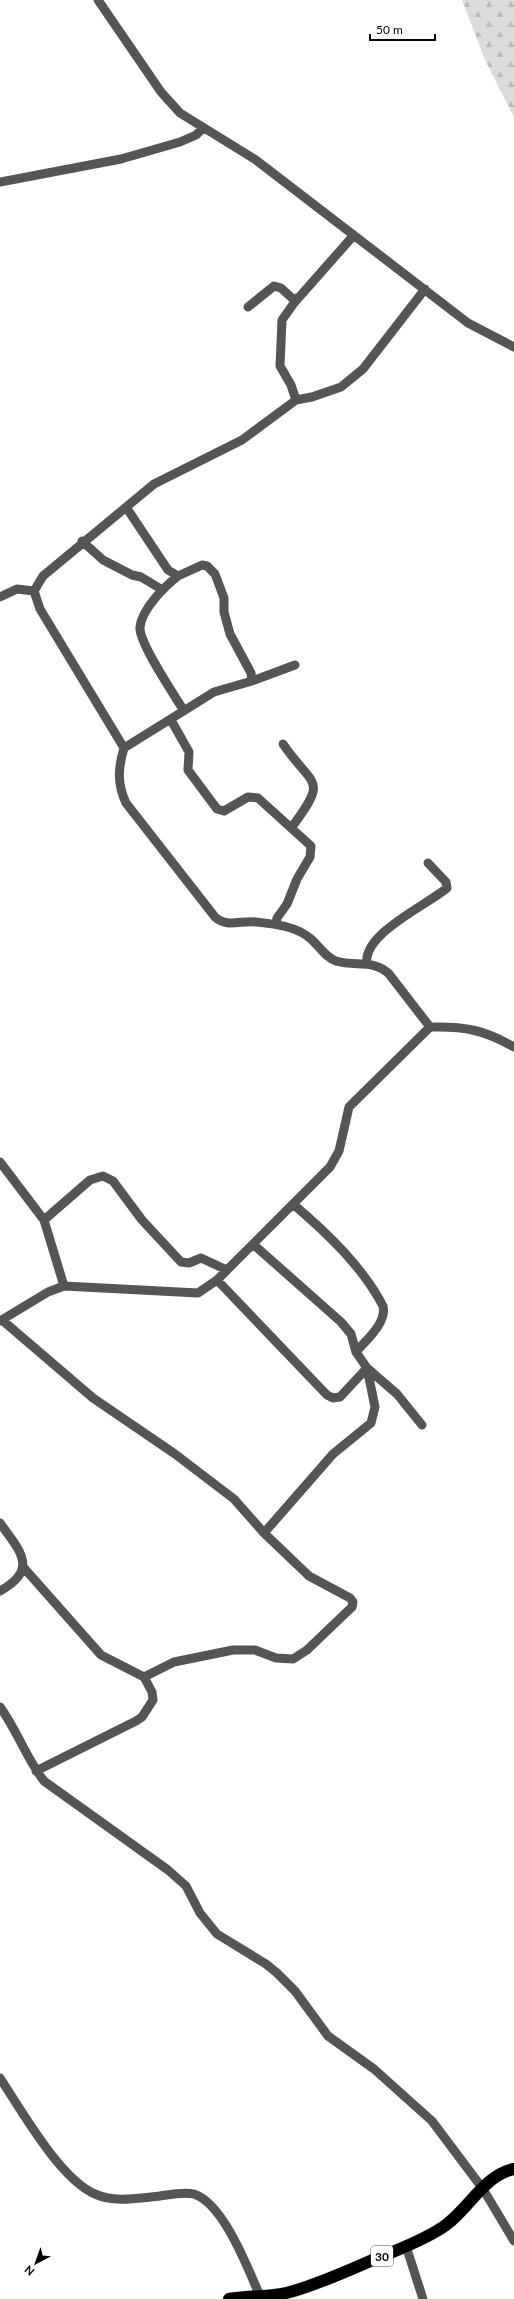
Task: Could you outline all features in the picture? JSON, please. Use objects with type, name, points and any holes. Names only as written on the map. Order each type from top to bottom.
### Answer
[{"type":"highway","name":"30","points":[[229,2299],[286,2292],[303,2287],[406,2246],[448,2224],[466,2209],[483,2189],[501,2173],[514,2169]]},
{"type":"street","points":[[98,0],[161,92],[180,113],[203,128],[223,138],[256,160],[468,323],[514,347]]},
{"type":"street","points":[[0,182],[121,159],[180,142],[196,134],[203,128]]},
{"type":"street","points":[[296,400],[291,385],[281,370],[282,320],[298,298],[354,235]]},
{"type":"street","points":[[248,307],[274,286],[281,288],[292,299],[298,298]]},
{"type":"street","points":[[34,590],[43,576],[82,541],[154,484],[242,440],[296,400],[326,393],[341,387],[352,380],[363,369],[424,289]]},
{"type":"street","points":[[126,507],[168,570],[178,576]]},
{"type":"street","points":[[82,541],[103,560],[132,575],[141,577],[161,589]]},
{"type":"street","points":[[184,711],[146,647],[140,633],[143,619],[161,589],[178,576],[202,565],[207,566],[215,574],[224,598],[224,612],[230,634],[251,673],[252,681]]},
{"type":"street","points":[[0,597],[17,589],[34,590]]},
{"type":"street","points":[[34,590],[40,609],[124,748],[119,776],[120,787],[126,803],[215,917],[224,923],[253,921],[276,924],[300,931],[335,961],[376,966],[389,974],[430,1027]]},
{"type":"street","points":[[124,748],[214,692],[252,681],[295,665]]},
{"type":"street","points":[[171,720],[187,746],[189,752],[188,770],[217,809],[224,811],[243,799],[253,796],[258,798],[307,840],[312,851],[287,904],[277,918],[276,924]]},
{"type":"street","points":[[283,744],[300,768],[314,781],[314,794],[307,807],[292,827]]},
{"type":"street","points":[[367,964],[367,952],[378,938],[388,929],[447,888],[446,882],[428,863]]},
{"type":"street","points":[[144,1677],[174,1662],[233,1650],[255,1650],[276,1658],[293,1659],[307,1650],[352,1607],[353,1602],[350,1598],[309,1576],[264,1533],[234,1499],[175,1454],[93,1398],[1,1320],[48,1292],[64,1286],[192,1293],[203,1291],[217,1280],[254,1244],[335,1160],[346,1114],[353,1101],[430,1027],[462,1027],[488,1034],[514,1047]]},
{"type":"street","points":[[0,1162],[44,1220],[64,1286]]},
{"type":"street","points":[[44,1220],[90,1180],[103,1176],[113,1182],[142,1220],[181,1262],[189,1263],[201,1258],[227,1270]]},
{"type":"street","points":[[293,1204],[325,1231],[363,1276],[383,1306],[384,1311],[381,1322],[356,1352]]},
{"type":"street","points":[[254,1244],[341,1322],[351,1334],[356,1352],[366,1368],[400,1398],[422,1425]]},
{"type":"street","points":[[217,1280],[327,1395],[336,1399],[340,1397],[366,1368]]},
{"type":"street","points":[[264,1533],[333,1454],[372,1423],[375,1407],[366,1368]]},
{"type":"street","points":[[0,1522],[23,1555],[24,1568],[101,1655],[144,1677],[152,1692],[153,1700],[142,1717],[36,1771]]},
{"type":"street","points":[[0,1591],[12,1583],[24,1568]]},
{"type":"street","points":[[0,1707],[19,1736],[36,1771],[53,1789],[177,1878],[186,1886],[200,1913],[217,1934],[266,1964],[277,1973],[295,1991],[328,2036],[374,2069],[426,2115],[483,2189],[514,2242]]},
{"type":"street","points":[[0,2078],[56,2159],[68,2173],[93,2194],[116,2200],[194,2194],[212,2207],[231,2233],[260,2296]]},
{"type":"street","points":[[406,2246],[423,2299]]},
{"type":"green space","points":[[462,0],[514,0],[514,117],[485,60]]}]
